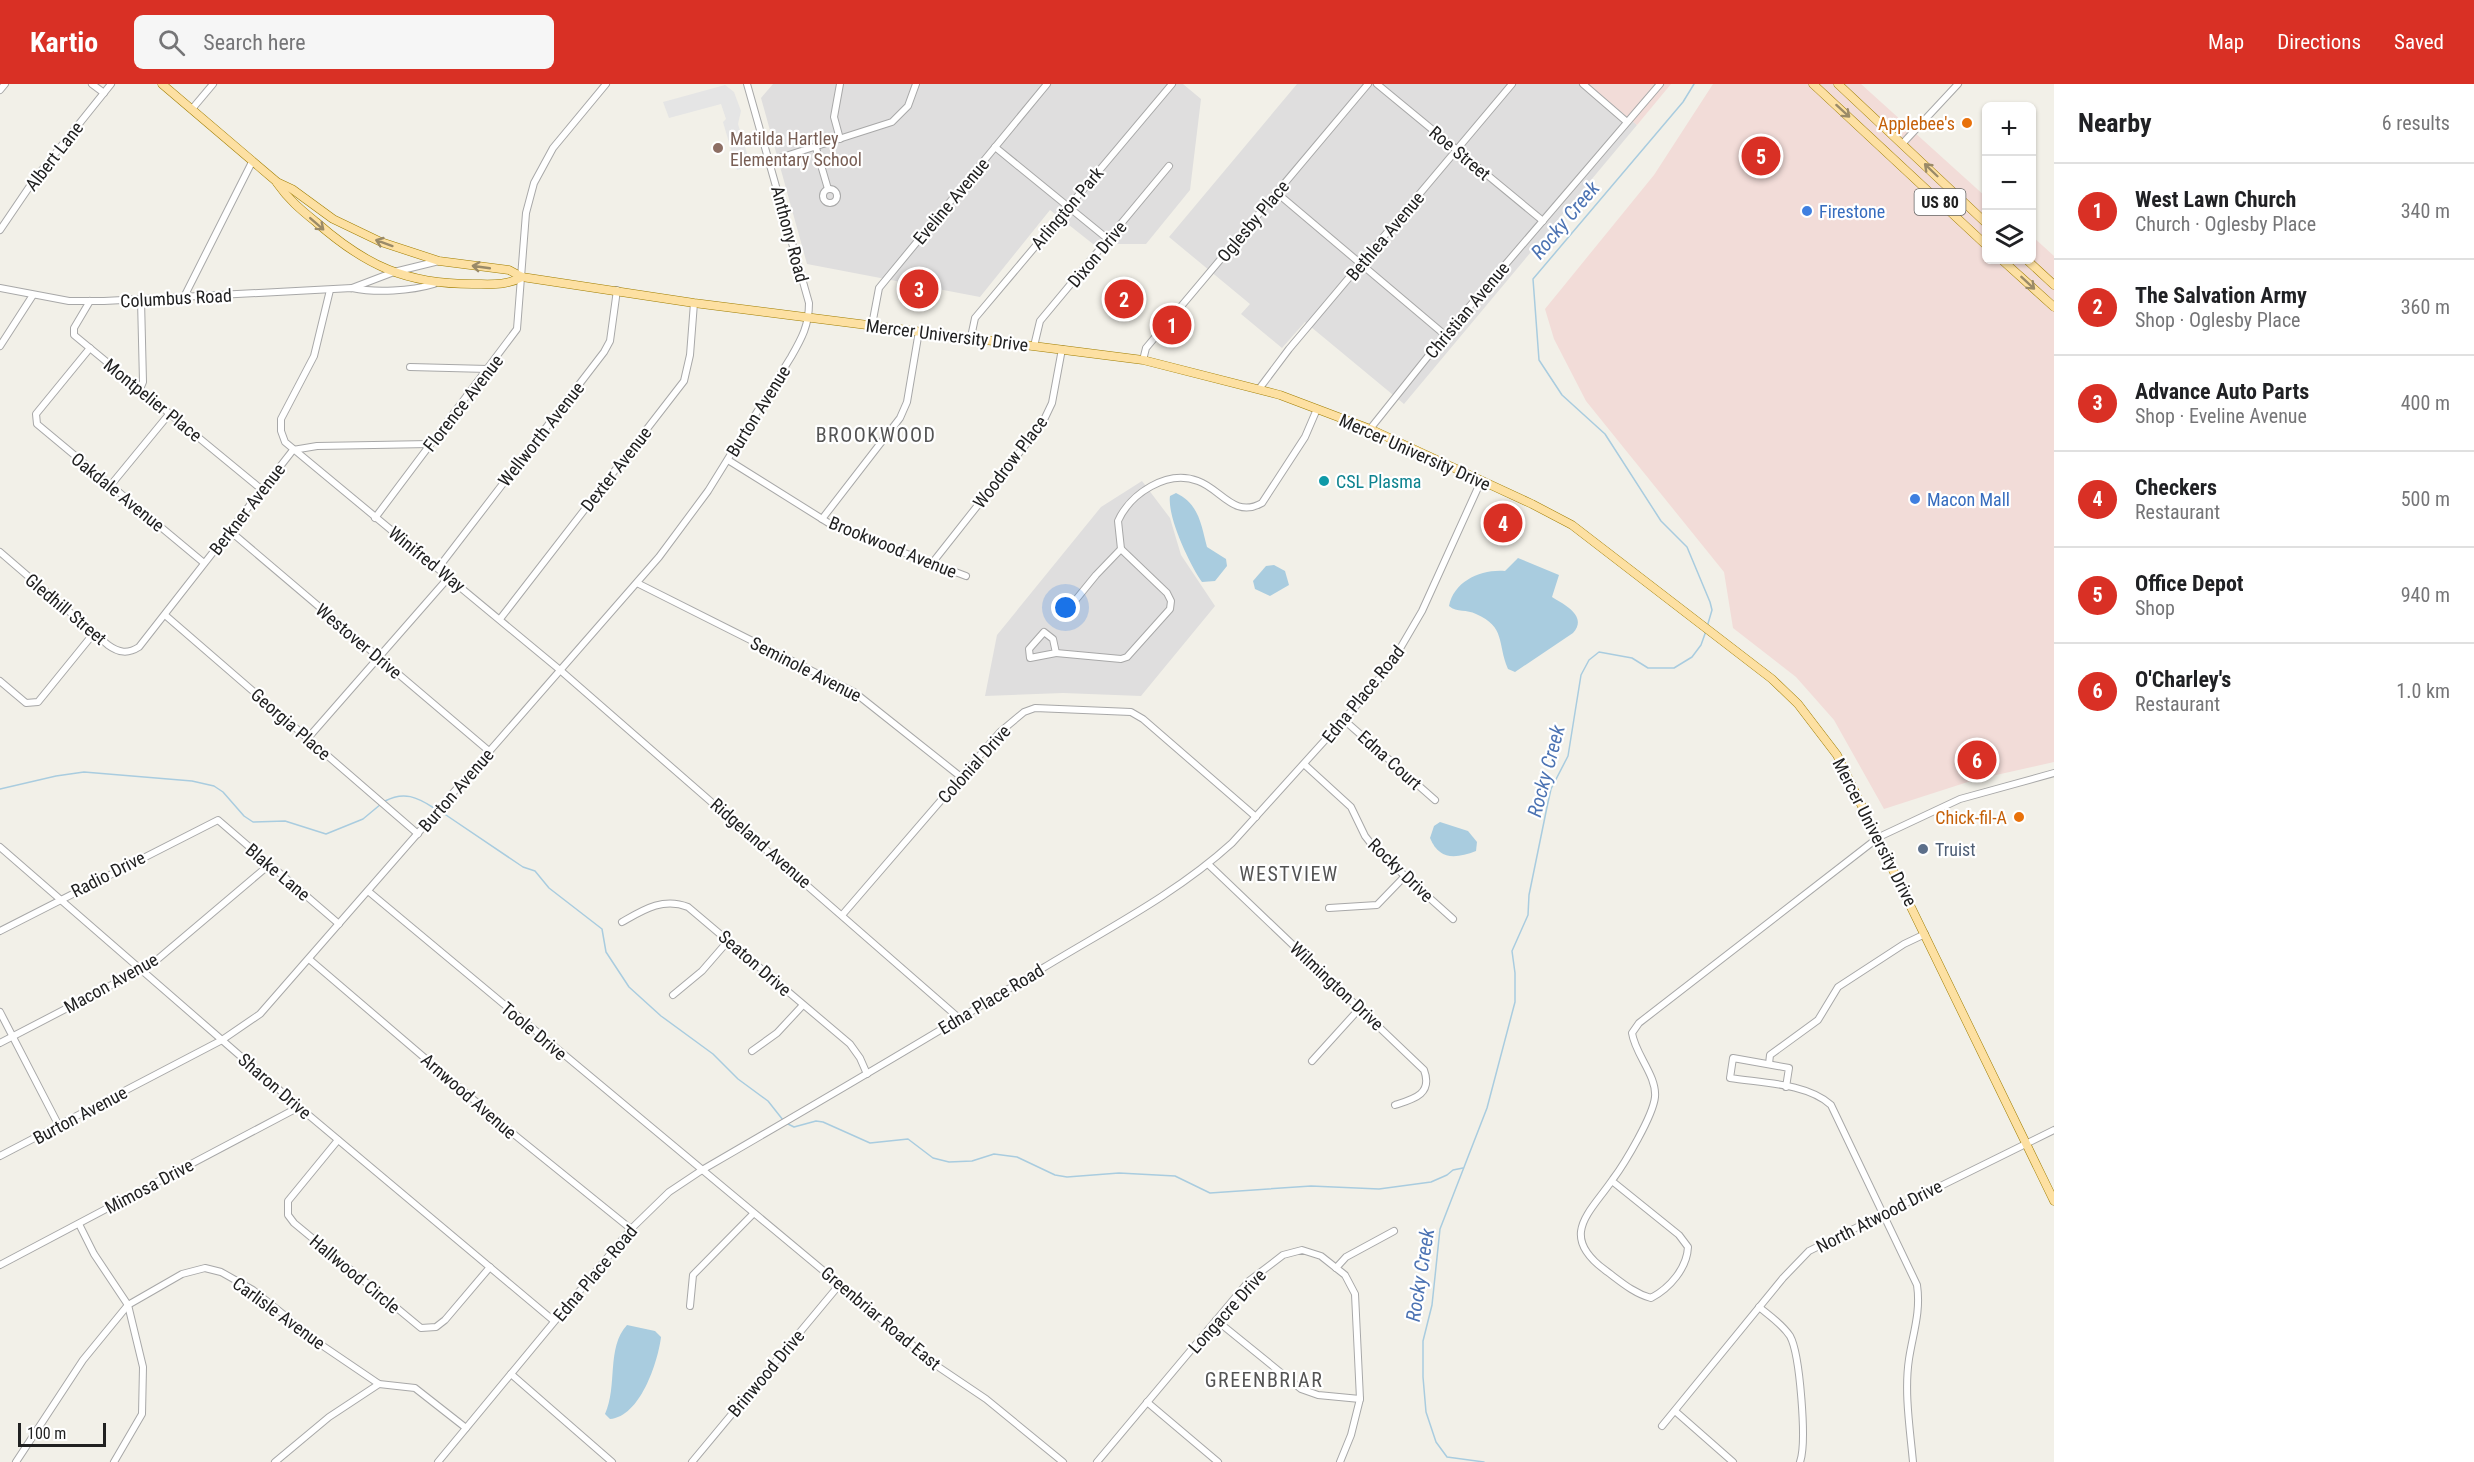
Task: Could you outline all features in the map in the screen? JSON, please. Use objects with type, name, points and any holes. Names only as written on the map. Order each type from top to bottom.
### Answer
[{"type":"main road","name":"Mercer University Drive","points":[[162,84],[252,162],[320,211],[357,232],[439,261],[509,270],[522,277],[694,303],[1143,360],[1259,389],[1370,429],[1572,525],[1734,648],[1779,686],[1816,726],[1846,770],[2054,1201]]},
{"type":"main road","name":"US 80","points":[[1813,84],[1982,241]]},
{"type":"main road","name":"US 80","points":[[1838,84],[1982,219]]},
{"type":"main road","name":"Mercer University Drive","points":[[277,182],[288,198],[348,249],[394,272],[435,284],[510,284],[522,277]]},
{"type":"main road","points":[[2006,264],[2054,307]]},
{"type":"main road","points":[[2031,264],[2054,285]]},
{"type":"street","points":[[0,90],[5,84]]},
{"type":"street","points":[[92,84],[104,93]]},
{"type":"street","name":"Albert Lane","points":[[0,230],[34,180],[111,84]]},
{"type":"street","points":[[192,109],[213,84]]},
{"type":"street","name":"Florence Avenue","points":[[375,518],[517,329],[526,213],[540,167],[606,84]]},
{"type":"street","name":"Anthony Road","points":[[747,84],[809,303],[809,317]]},
{"type":"street","points":[[840,84],[834,117],[840,139]]},
{"type":"street","points":[[770,161],[882,127],[897,118],[908,106],[916,84]]},
{"type":"street","name":"Eveline Avenue","points":[[872,325],[879,288],[1047,84]]},
{"type":"street","name":"Arlington Park","points":[[971,337],[975,318],[1172,84]]},
{"type":"street","name":"Oglesby Place","points":[[1143,360],[1146,348],[1368,84]]},
{"type":"street","name":"Roe Street","points":[[1377,84],[1542,221]]},
{"type":"street","name":"Bethlea Avenue","points":[[1259,389],[1512,84]]},
{"type":"street","points":[[1583,84],[1627,122]]},
{"type":"street","name":"Christian Avenue","points":[[1370,429],[1445,335],[1660,84]]},
{"type":"street","points":[[1903,143],[1958,84]]},
{"type":"street","points":[[995,147],[1109,240]]},
{"type":"street","points":[[816,148],[828,189]]},
{"type":"street","points":[[184,297],[252,162]]},
{"type":"street","name":"Dixon Drive","points":[[1034,346],[1038,324],[1169,166]]},
{"type":"street","points":[[1277,193],[1445,335]]},
{"type":"street","name":"Columbus Road","points":[[352,288],[394,272],[439,261]]},
{"type":"street","name":"Columbus Road","points":[[0,288],[33,295],[90,301],[352,288],[395,289],[435,284]]},
{"type":"street","name":"Berkner Avenue","points":[[137,648],[293,450],[283,438],[281,419],[314,356],[330,290]]},
{"type":"street","name":"Wellworth Avenue","points":[[439,567],[604,352],[610,341],[617,290]]},
{"type":"street","points":[[0,346],[33,295]]},
{"type":"street","points":[[140,389],[143,382],[141,300]]},
{"type":"street","name":"Montpelier Place","points":[[90,301],[73,330],[76,337],[261,489]]},
{"type":"street","name":"Dexter Avenue","points":[[500,620],[684,381],[690,355],[694,303]]},
{"type":"street","name":"Burton Avenue","points":[[0,1156],[222,1040],[260,1014],[637,583],[684,526],[728,460],[806,332],[809,317]]},
{"type":"street","points":[[822,519],[900,418],[908,402],[919,331]]},
{"type":"street","name":"Oakdale Avenue","points":[[90,348],[44,403],[35,418],[38,426],[204,563]]},
{"type":"street","name":"Woodrow Place","points":[[933,562],[1042,424],[1052,403],[1062,349]]},
{"type":"street","points":[[410,367],[488,369]]},
{"type":"street","points":[[1056,652],[1053,639],[1044,632],[1028,653],[1030,658],[1056,652],[1121,659],[1127,657],[1170,609],[1171,602],[1167,593],[1121,549],[1118,530],[1121,514],[1143,491],[1162,481],[1175,478],[1195,480],[1225,501],[1241,507],[1256,507],[1262,503],[1305,437],[1317,409]]},
{"type":"street","points":[[110,486],[170,413]]},
{"type":"street","points":[[293,450],[317,446],[430,444]]},
{"type":"street","name":"Winifred Way","points":[[293,450],[439,567],[560,670]]},
{"type":"street","name":"Brookwood Avenue","points":[[728,460],[835,527],[966,576]]},
{"type":"street","name":"Edna Place Road","points":[[438,1462],[631,1229],[669,1192],[702,1170],[867,1074],[1173,889],[1208,864],[1305,765],[1401,649],[1422,611],[1481,481]]},
{"type":"street","name":"Westover Drive","points":[[230,531],[489,751]]},
{"type":"street","points":[[1065,613],[1121,549]]},
{"type":"street","name":"Gledhill Street","points":[[1,556],[120,652],[132,652],[137,648]]},
{"type":"street","points":[[308,738],[449,577]]},
{"type":"street","name":"Seminole Avenue","points":[[637,583],[854,692],[961,777]]},
{"type":"street","name":"Georgia Place","points":[[165,615],[418,834]]},
{"type":"street","points":[[0,681],[26,703],[38,702],[94,633]]},
{"type":"street","name":"Ridgeland Avenue","points":[[560,670],[960,1018]]},
{"type":"street","name":"Colonial Drive","points":[[843,914],[1000,732],[1024,712],[1048,707],[1131,712],[1143,719],[1256,817]]},
{"type":"street","name":"Edna Court","points":[[1344,720],[1435,800]]},
{"type":"street","name":"Rocky Drive","points":[[1305,765],[1351,807],[1371,844],[1453,919]]},
{"type":"street","points":[[1612,1181],[1654,1214],[1688,1247],[1687,1261],[1664,1291],[1651,1298],[1637,1294],[1599,1266],[1586,1251],[1580,1237],[1583,1218],[1612,1181],[1632,1149],[1655,1097],[1651,1081],[1633,1043],[1632,1033],[1639,1023],[1879,837],[1960,799],[2054,773]]},
{"type":"street","name":"Blake Lane","points":[[218,820],[339,924]]},
{"type":"street","name":"Radio Drive","points":[[0,931],[218,820]]},
{"type":"street","name":"Sharon Drive","points":[[0,847],[299,1107],[554,1322]]},
{"type":"street","name":"Wilmington Drive","points":[[1208,864],[1419,1064],[1427,1078],[1427,1085],[1419,1097],[1395,1105]]},
{"type":"street","name":"Macon Avenue","points":[[0,1043],[152,964],[269,865]]},
{"type":"street","points":[[1329,908],[1377,905],[1405,876]]},
{"type":"street","name":"Toole Drive","points":[[368,891],[702,1170]]},
{"type":"street","name":"Seaton Drive","points":[[622,922],[652,906],[679,904],[696,912],[850,1044],[867,1074]]},
{"type":"street","points":[[1769,1064],[1770,1055],[1818,1020],[1838,987],[1904,944],[1925,934]]},
{"type":"street","points":[[673,994],[702,971],[728,941]]},
{"type":"street","name":"Arnwood Avenue","points":[[309,959],[516,1136],[631,1229]]},
{"type":"street","points":[[752,1051],[777,1033],[803,1005]]},
{"type":"street","points":[[1312,1061],[1360,1008]]},
{"type":"street","points":[[0,1012],[59,1125]]},
{"type":"street","points":[[1786,1087],[1789,1068],[1733,1058],[1730,1078],[1820,1095],[1836,1110],[1912,1269],[1920,1299],[1909,1369],[1913,1462]]},
{"type":"street","name":"Mimosa Drive","points":[[0,1265],[299,1107]]},
{"type":"street","name":"North Atwood Drive","points":[[1662,1426],[1759,1307],[1809,1251],[2054,1130]]},
{"type":"street","name":"Hallwood Circle","points":[[338,1140],[288,1200],[288,1215],[417,1326],[426,1329],[436,1327],[445,1320],[490,1267]]},
{"type":"street","name":"Greenbriar Road East","points":[[702,1170],[940,1368],[986,1399],[1063,1462]]},
{"type":"street","points":[[690,1306],[693,1275],[753,1214]]},
{"type":"street","points":[[79,1224],[94,1254],[128,1305],[143,1367],[142,1414],[114,1462]]},
{"type":"street","points":[[1336,1268],[1346,1257],[1394,1231]]},
{"type":"street","name":"Longacre Drive","points":[[1097,1462],[1249,1281],[1287,1253],[1311,1251],[1350,1281],[1355,1294],[1360,1399],[1351,1435],[1340,1462]]},
{"type":"street","name":"Carlisle Avenue","points":[[16,1462],[83,1360],[128,1305],[190,1270],[205,1268],[221,1272],[253,1290],[323,1346],[379,1384],[415,1388],[466,1428]]},
{"type":"street","name":"Brinwood Drive","points":[[692,1462],[840,1284]]},
{"type":"street","points":[[1759,1307],[1783,1327],[1795,1352],[1803,1450],[1800,1462]]},
{"type":"street","points":[[1216,1320],[1301,1389],[1318,1395],[1360,1399]]},
{"type":"street","points":[[511,1374],[612,1462]]},
{"type":"street","points":[[275,1462],[329,1418],[379,1384]]},
{"type":"street","points":[[1147,1402],[1218,1462]]},
{"type":"street","points":[[1675,1411],[1733,1462]]},
{"type":"shaded area","points":[[773,84],[1183,84],[1201,99],[1190,190],[1146,244],[1093,244],[1050,210],[980,297],[807,264],[761,98]]},
{"type":"shaded area","points":[[1297,84],[1588,84],[1637,125],[1404,404],[1305,322],[1282,348],[1241,314],[1250,304],[1169,237]]},
{"type":"shaded area","points":[[1588,84],[1671,84],[1637,125]]},
{"type":"shaded area","points":[[1713,84],[1861,84],[1982,193],[1982,264],[2036,264],[2036,240],[2054,256],[2054,762],[1974,780],[1884,809],[1834,720],[1796,677],[1733,628],[1724,572],[1586,401],[1554,339],[1545,309],[1654,175]]},
{"type":"shaded area","points":[[725,85],[734,92],[741,111],[738,124],[751,166],[737,170],[723,122],[726,119],[721,104],[669,118],[663,102]]},
{"type":"shaded area","points":[[1142,481],[1170,518],[1181,555],[1215,606],[1141,696],[1063,693],[985,696],[997,635],[1101,507]]},
{"type":"water","points":[[1176,493],[1190,503],[1194,509],[1201,523],[1207,547],[1226,559],[1227,566],[1215,581],[1202,582],[1186,553],[1170,505],[1170,496]]},
{"type":"water","points":[[1518,558],[1559,575],[1552,597],[1573,612],[1578,621],[1573,633],[1515,672],[1508,669],[1499,637],[1492,624],[1473,613],[1455,610],[1449,606],[1456,590],[1470,578],[1487,572],[1505,571]]},
{"type":"water","points":[[1274,565],[1285,571],[1289,585],[1270,596],[1255,589],[1253,581],[1266,566]]},
{"type":"water","points":[[1440,822],[1468,831],[1477,842],[1476,851],[1448,856],[1438,850],[1430,838],[1434,826]]},
{"type":"water","points":[[627,1325],[655,1331],[661,1337],[656,1360],[639,1399],[621,1416],[610,1419],[605,1414],[611,1392],[614,1356],[621,1334]]},
{"type":"waterway","name":"Rocky Creek","points":[[1694,84],[1683,102],[1533,279],[1539,360],[1562,395],[1605,434],[1661,521],[1687,547],[1710,602],[1712,610],[1707,627]]},
{"type":"waterway","name":"Rocky Creek","points":[[1484,1462],[1447,1457],[1436,1442],[1426,1412],[1423,1341],[1432,1305],[1440,1229],[1487,1108],[1515,1002],[1512,951],[1528,915],[1529,895],[1551,789],[1568,756],[1581,675],[1589,660],[1599,652],[1632,658],[1648,668],[1674,668],[1692,657],[1701,645],[1706,631]]},
{"type":"waterway","points":[[0,789],[84,772],[192,781],[214,786],[223,792],[244,816],[253,822],[285,821],[326,834],[363,819],[381,804]]},
{"type":"waterway","points":[[385,801],[404,796],[422,801],[434,808]]},
{"type":"waterway","points":[[443,813],[523,867],[535,871],[549,888],[602,929],[606,952],[629,987],[661,1016],[713,1054],[738,1079],[768,1101],[783,1120]]},
{"type":"waterway","points":[[786,1123],[794,1127],[816,1121],[823,1122],[870,1143],[908,1139],[933,1158],[949,1162],[972,1161],[994,1154],[1017,1157],[1055,1175],[1067,1177],[1119,1173],[1175,1176],[1210,1193],[1311,1186],[1379,1189],[1431,1182],[1453,1170],[1463,1168]]},
{"type":"place","name":"Applebee's","points":[[1967,123]]},
{"type":"place","name":"Matilda Hartley Elementary School","points":[[718,148]]},
{"type":"place","name":"Office Depot","points":[[1761,156]]},
{"type":"place","name":"Firestone","points":[[1807,211]]},
{"type":"place","name":"Advance Auto Parts","points":[[919,289]]},
{"type":"place","name":"The Salvation Army","points":[[1124,299]]},
{"type":"place","name":"West Lawn Church","points":[[1172,325]]},
{"type":"place","name":"CSL Plasma","points":[[1324,481]]},
{"type":"place","name":"Macon Mall","points":[[1915,499]]},
{"type":"place","name":"Checkers","points":[[1503,523]]},
{"type":"place","name":"O'Charley's","points":[[1977,760]]},
{"type":"place","name":"Chick-fil-A","points":[[2019,817]]},
{"type":"place","name":"Truist","points":[[1923,849]]},
{"type":"district","name":"BROOKWOOD","points":[[876,435]]},
{"type":"district","name":"WESTVIEW","points":[[1289,874]]},
{"type":"district","name":"GREENBRIAR","points":[[1264,1380]]}]
